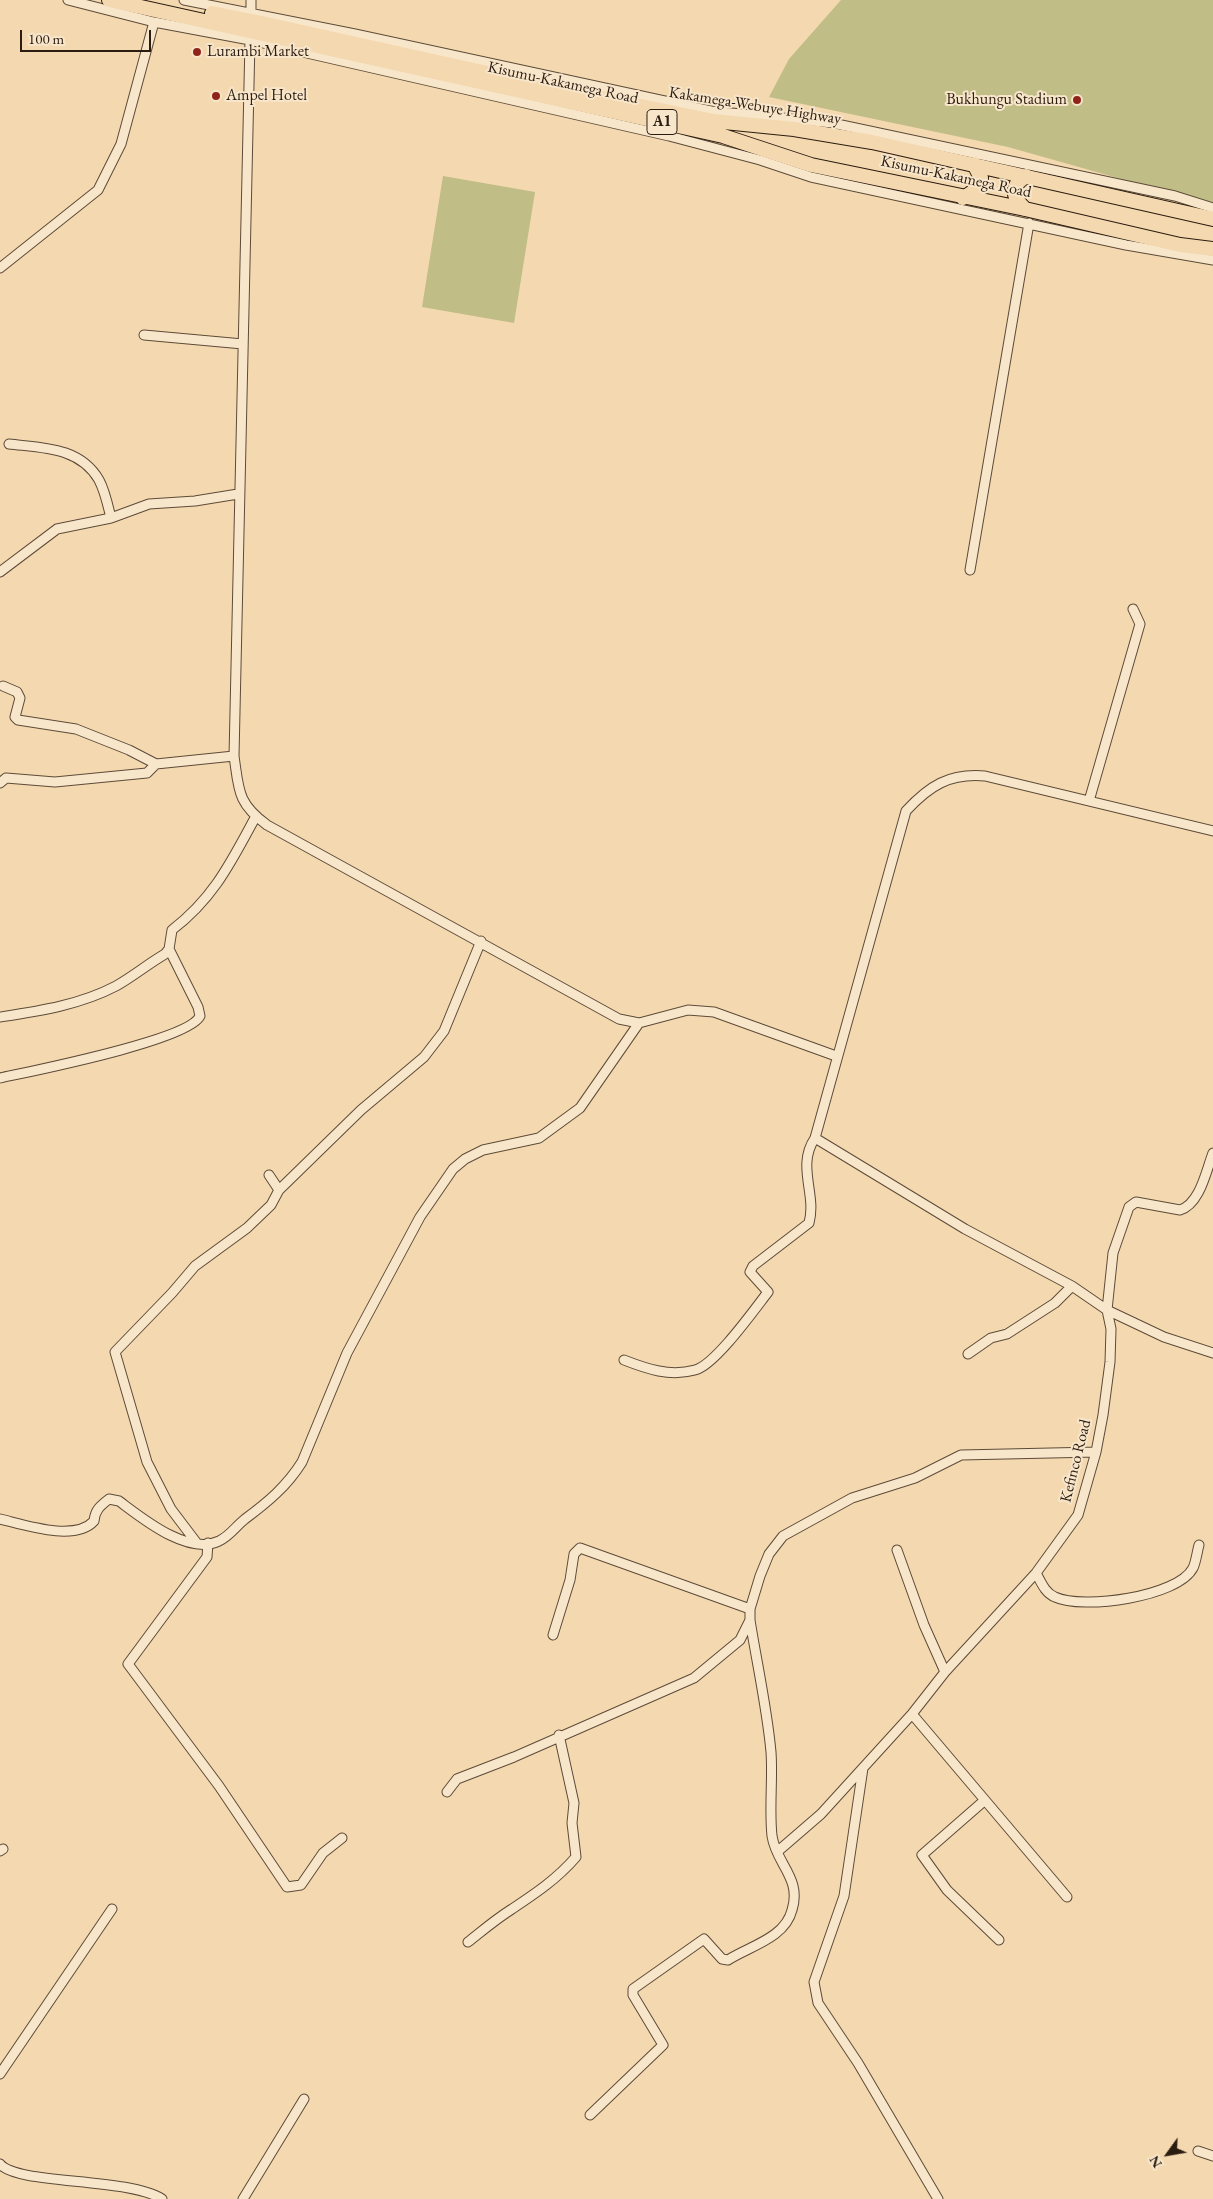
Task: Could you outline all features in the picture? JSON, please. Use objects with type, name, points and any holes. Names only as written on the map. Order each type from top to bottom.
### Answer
[{"type":"highway","name":"Kisumu-Kakamega Road","points":[[109,0],[723,136],[811,166],[1025,209],[1125,234],[1213,249]]},
{"type":"highway","name":"Kakamega-Webuye Highway","points":[[145,0],[262,23],[573,92],[705,119],[815,133],[974,164],[1213,218]]},
{"type":"highway","points":[[963,198],[973,192],[980,184],[981,178],[974,164]]},
{"type":"highway","points":[[1025,209],[1013,192],[1015,186],[1026,176]]},
{"type":"street","points":[[68,0],[154,22],[250,40],[669,136],[760,160],[804,174],[1126,245],[1213,260]]},
{"type":"street","points":[[184,0],[711,111],[832,123],[1175,196],[1213,208]]},
{"type":"street","points":[[251,14],[252,0]]},
{"type":"street","points":[[0,268],[98,190],[121,144],[154,22]]},
{"type":"street","points":[[250,40],[238,494],[234,756],[238,791],[246,805],[256,816],[619,1019],[639,1023],[688,1010],[714,1012],[836,1056]]},
{"type":"street","points":[[800,120],[815,133]]},
{"type":"street","points":[[791,159],[804,174]]},
{"type":"street","points":[[970,570],[1030,223]]},
{"type":"street","points":[[144,335],[242,344]]},
{"type":"street","points":[[9,444],[62,450],[83,460],[99,480],[111,518]]},
{"type":"street","points":[[0,572],[57,529],[78,523],[111,518],[149,504],[195,501],[238,494]]},
{"type":"street","points":[[1089,801],[1140,624],[1133,609]]},
{"type":"street","points":[[3,686],[18,692],[20,698],[15,716],[18,720],[76,729],[130,750],[156,764],[234,756]]},
{"type":"street","points":[[0,783],[6,778],[55,782],[147,773],[156,764]]},
{"type":"street","points":[[624,1360],[660,1372],[696,1370],[706,1365],[731,1338],[768,1292],[750,1272],[753,1266],[809,1223],[812,1214],[806,1173],[806,1157],[815,1138],[836,1056],[906,812],[919,797],[933,786],[966,775],[985,776],[1213,831]]},
{"type":"street","points":[[0,1078],[111,1053],[198,1022],[200,1016],[198,1007],[169,950],[172,930],[195,913],[216,886],[256,816]]},
{"type":"street","points":[[196,1542],[171,1510],[147,1462],[115,1352],[172,1293],[195,1266],[247,1228],[270,1206],[280,1190],[361,1110],[424,1057],[444,1031],[481,941]]},
{"type":"street","points":[[0,1017],[44,1011],[85,999],[116,986],[169,950]]},
{"type":"street","points":[[0,1519],[66,1532],[82,1531],[94,1521],[95,1513],[99,1506],[109,1499],[119,1501],[171,1537],[208,1543],[218,1542],[228,1536],[242,1521],[274,1498],[294,1476],[302,1462],[347,1353],[420,1217],[453,1169],[465,1159],[499,1144],[539,1138],[580,1108],[639,1023]]},
{"type":"street","points":[[815,1138],[964,1229],[1072,1286],[1107,1310],[1164,1337],[1213,1353]]},
{"type":"street","name":"Kefinco Road","points":[[777,1852],[821,1814],[912,1714],[945,1672],[1036,1573],[1078,1515],[1096,1452],[1110,1362],[1111,1328],[1107,1310],[1113,1252],[1129,1207],[1136,1202],[1180,1210],[1187,1208],[1194,1201],[1213,1153]]},
{"type":"street","points":[[269,1175],[280,1190]]},
{"type":"street","points":[[968,1354],[991,1338],[1007,1334],[1055,1303],[1072,1286]]},
{"type":"street","points":[[590,2115],[664,2046],[633,1994],[633,1989],[704,1939],[722,1959],[728,1960],[776,1934],[786,1924],[793,1910],[795,1891],[789,1872],[777,1852],[772,1836],[771,1752],[750,1620],[750,1609],[770,1554],[783,1536],[852,1498],[916,1478],[961,1455],[1096,1452]]},
{"type":"street","points":[[208,1543],[207,1558],[128,1664],[219,1786],[287,1887],[301,1885],[323,1853],[342,1838]]},
{"type":"street","points":[[1036,1573],[1046,1590],[1054,1597],[1080,1601],[1123,1600],[1173,1585],[1193,1569],[1199,1546]]},
{"type":"street","points":[[553,1635],[570,1580],[574,1554],[580,1548],[750,1609]]},
{"type":"street","points":[[897,1550],[924,1625],[945,1672]]},
{"type":"street","points":[[447,1792],[457,1780],[694,1678],[740,1640],[750,1620]]},
{"type":"street","points":[[912,1714],[1067,1897]]},
{"type":"street","points":[[468,1942],[510,1909],[544,1888],[576,1857],[572,1823],[574,1803],[560,1735]]},
{"type":"street","points":[[863,1768],[844,1896],[814,1982],[814,1992],[818,2002],[858,2062],[938,2199]]},
{"type":"street","points":[[985,1800],[922,1855],[948,1890],[1000,1940]]},
{"type":"street","points":[[0,2074],[112,1910]]},
{"type":"street","points":[[243,2199],[304,2099]]},
{"type":"street","points":[[1198,2151],[1213,2156]]},
{"type":"street","points":[[1,2168],[27,2175],[135,2188],[162,2199]]},
{"type":"shaded area","name":"Bukhungu Stadium","points":[[841,0],[1213,0],[1213,205],[1008,147],[769,97],[789,59]]},
{"type":"shaded area","points":[[443,176],[535,192],[514,323],[422,307]]},
{"type":"place","name":"Lurambi Market","points":[[197,52]]},
{"type":"place","name":"Ampel Hotel","points":[[216,96]]},
{"type":"place","name":"Bukhungu Stadium","points":[[1077,100]]}]
